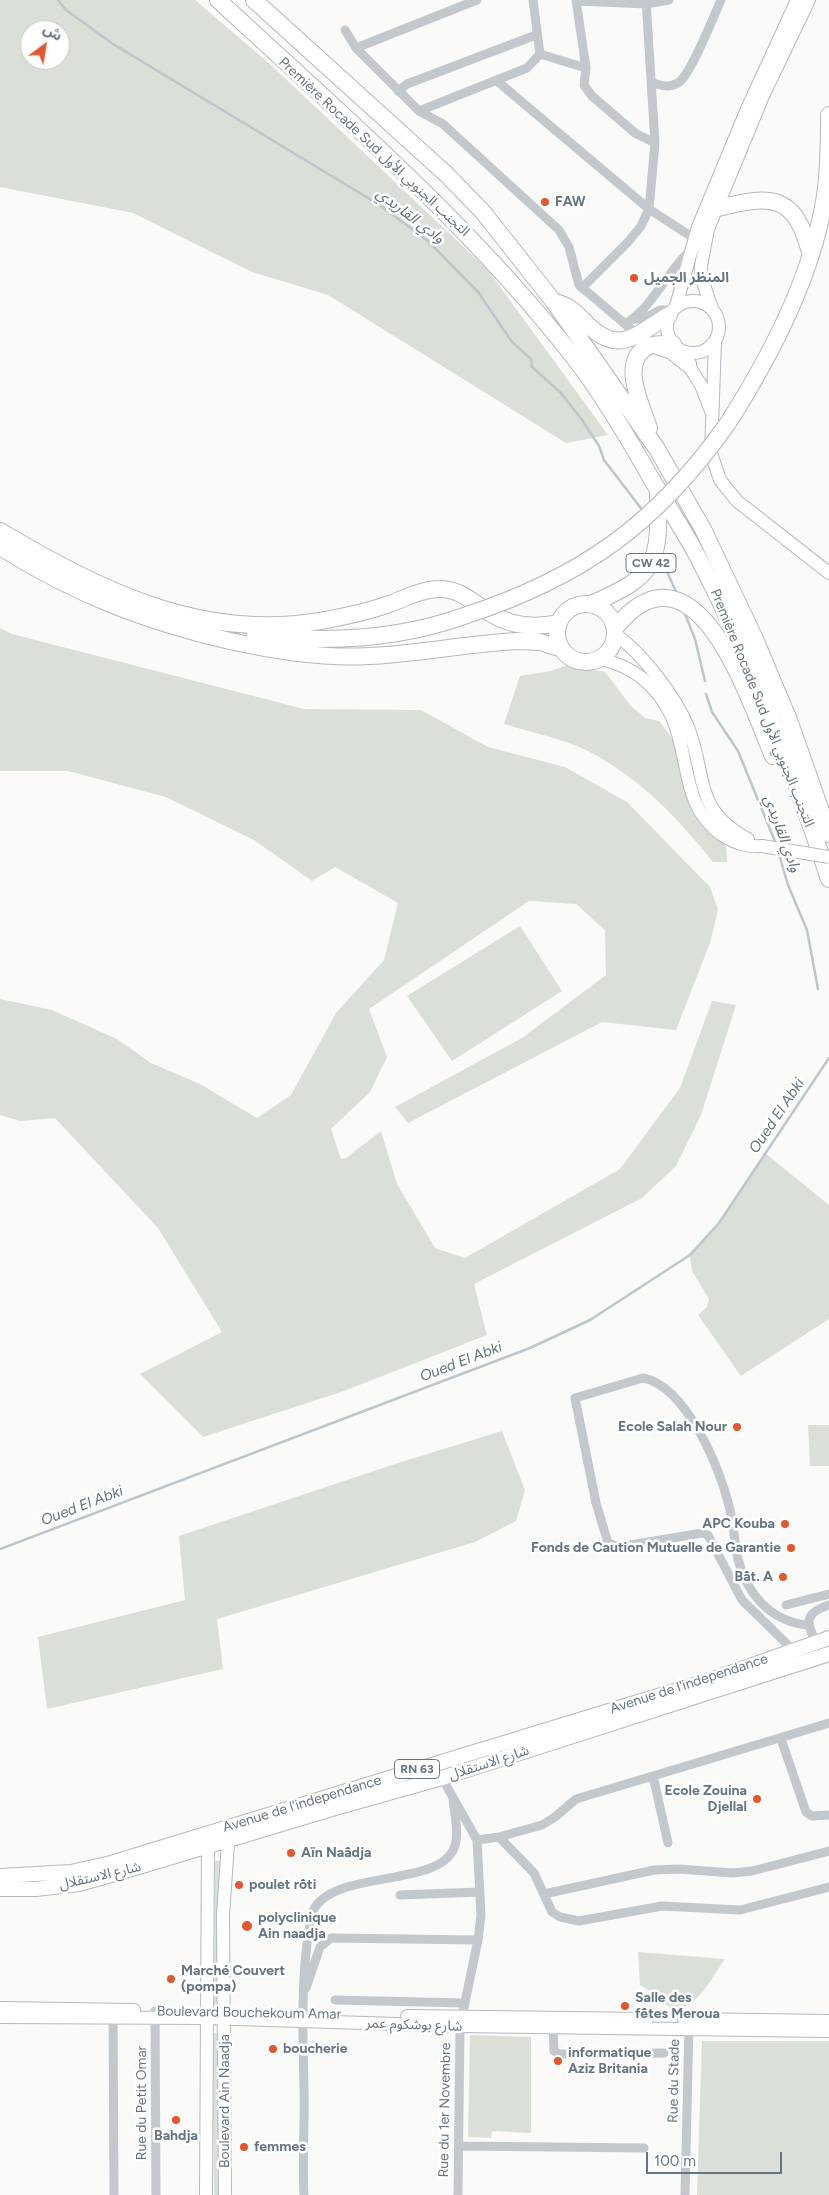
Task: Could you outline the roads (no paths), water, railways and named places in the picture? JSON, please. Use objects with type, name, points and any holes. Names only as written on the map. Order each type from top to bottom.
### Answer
[{"type":"highway","name":"Première Rocade Sud التجنب الجنوبي الأول","points":[[218,0],[417,184],[509,280],[576,360],[609,405],[687,537],[721,604],[771,723],[829,879]]},
{"type":"highway","name":"Première Rocade Sud التجنب الجنوبي الأول","points":[[254,0],[452,180],[483,212],[554,302],[657,449],[703,529],[755,639],[789,720],[829,834]]},
{"type":"highway","points":[[0,548],[70,587],[154,622],[253,635],[311,639],[356,638],[414,630],[504,603],[542,587],[579,567],[614,544],[647,518],[676,489],[704,457],[721,423],[775,341],[810,252],[826,188],[829,115]]},
{"type":"highway","points":[[718,208],[756,200],[772,200],[782,204],[799,221],[810,252]]},
{"type":"highway","points":[[554,302],[569,307],[595,333],[605,339],[623,341],[631,326],[673,311]]},
{"type":"highway","points":[[657,449],[634,378],[637,357],[643,350],[652,345],[675,346]]},
{"type":"highway","points":[[652,345],[672,350],[688,364]]},
{"type":"highway","name":"CW 42","points":[[591,604],[638,580],[652,561],[658,545],[658,490]]},
{"type":"highway","points":[[0,531],[53,562],[100,586],[216,630],[255,647],[306,654],[367,657],[510,641],[540,642],[562,649],[570,657],[582,662],[600,659],[612,646],[615,631],[632,608],[648,601],[673,600],[696,611],[713,629],[726,648],[773,757],[798,793]]},
{"type":"highway","points":[[216,630],[319,621],[367,611],[424,591],[440,589],[461,594],[489,613],[506,621],[534,626],[559,623]]},
{"type":"highway","points":[[562,649],[557,633],[559,623],[564,614],[573,607],[591,604],[607,612],[615,631]]},
{"type":"main road","name":"Avenue de l'independance","points":[[229,1834],[704,1682],[823,1640]]},
{"type":"main road","name":"شارع الاستقلال","points":[[0,1889],[36,1889],[79,1884],[208,1840],[335,1808],[442,1778],[829,1654]]},
{"type":"main road","name":"Avenue de l'independance","points":[[0,1876],[71,1872],[208,1840]]},
{"type":"street","points":[[356,48],[477,0]]},
{"type":"street","points":[[533,0],[536,35],[540,54]]},
{"type":"street","points":[[655,143],[639,136],[592,96],[584,85],[586,68],[576,1],[646,2],[669,0]]},
{"type":"street","points":[[652,82],[660,86],[670,86],[683,79],[721,0]]},
{"type":"street","points":[[721,423],[701,385],[675,346],[666,327],[673,311],[694,243],[747,109],[797,0]]},
{"type":"street","points":[[809,0],[763,96],[708,229],[701,266],[702,280],[719,324],[715,341],[721,423],[711,453],[716,471],[724,488],[746,508],[829,573]]},
{"type":"street","points":[[582,288],[628,242],[641,226],[649,209],[655,143],[646,2]]},
{"type":"street","points":[[345,30],[356,48],[398,92],[419,111],[443,124],[559,230],[569,247],[576,278],[582,288],[631,326],[694,243]]},
{"type":"street","points":[[398,92],[407,84],[536,35]]},
{"type":"street","points":[[540,54],[586,68]]},
{"type":"street","points":[[419,111],[526,68],[540,54]]},
{"type":"street","points":[[496,81],[649,209],[694,243]]},
{"type":"street","points":[[673,311],[691,301],[706,304],[712,308]]},
{"type":"street","points":[[675,346],[693,353],[709,348],[715,341]]},
{"type":"street","points":[[615,631],[667,690],[681,713],[692,738],[702,787],[715,813],[730,829],[762,846]]},
{"type":"street","points":[[600,659],[616,662],[635,672],[645,679],[663,701],[676,727],[691,795],[705,820],[734,842],[747,846],[762,846],[829,857]]},
{"type":"street","points":[[793,1650],[742,1600],[708,1535],[702,1533],[619,1547],[608,1543],[596,1504],[575,1398],[642,1378],[650,1379],[679,1401],[696,1427],[719,1476],[729,1506],[738,1559],[748,1584],[771,1613],[785,1621],[808,1625],[823,1640]]},
{"type":"street","points":[[786,1605],[829,1594]]},
{"type":"street","points":[[808,1625],[811,1615],[818,1608],[829,1605]]},
{"type":"street","points":[[442,1778],[477,1840],[499,1837],[542,1825],[555,1817],[576,1799],[781,1739],[828,1723],[829,1733]]},
{"type":"street","points":[[781,1739],[806,1812],[812,1816],[829,1814]]},
{"type":"street","points":[[653,1776],[668,1843]]},
{"type":"street","points":[[304,2195],[303,1972],[309,1926],[314,1910],[323,1898],[341,1889],[427,1869],[448,1858],[454,1848],[456,1835],[453,1799]]},
{"type":"street","name":"Boulevard Ain Naadja","points":[[225,2195],[223,1915],[229,1834]]},
{"type":"street","points":[[499,1837],[534,1873],[552,1912],[560,1917],[579,1921],[662,1906],[740,1910],[829,1887]]},
{"type":"street","name":"Boulevard Ain Naadja","points":[[206,2195],[208,1840]]},
{"type":"street","name":"Rue du 1er Novembre","points":[[458,2195],[460,2021],[482,1915],[477,1840]]},
{"type":"street","points":[[544,1894],[654,1870],[678,1868],[733,1873],[752,1871],[829,1851]]},
{"type":"street","points":[[400,1894],[480,1892]]},
{"type":"street","points":[[303,1999],[320,1947],[330,1938],[478,1940]]},
{"type":"street","points":[[335,2000],[464,2003]]},
{"type":"street","points":[[0,2008],[113,2014],[114,2195]]},
{"type":"street","name":"شارع بوشكوم عمر","points":[[0,2017],[113,2014],[206,2015],[460,2021],[553,2027],[689,2024],[829,2031]]},
{"type":"street","name":"Rue du Petit Omar","points":[[155,2015],[156,2195]]},
{"type":"street","points":[[460,2021],[689,2024],[829,2021]]},
{"type":"street","name":"Rue du Stade","points":[[685,2195],[689,2024]]},
{"type":"street","points":[[553,2027],[554,2051],[560,2054],[664,2053]]},
{"type":"street","points":[[460,2146],[644,2148]]},
{"type":"waterway","name":"وادي القاريدي","points":[[58,0],[66,10],[113,44],[378,204],[428,241],[478,292],[512,342],[531,359],[532,367],[561,393],[599,446],[604,460],[643,511]]},
{"type":"waterway","name":"وادي القاريدي","points":[[660,556],[678,596]]},
{"type":"waterway","name":"وادي القاريدي","points":[[685,614],[695,639],[705,681]]},
{"type":"waterway","name":"وادي القاريدي","points":[[706,694],[712,712],[738,751],[776,844]]},
{"type":"waterway","name":"وادي القاريدي","points":[[779,854],[788,885],[807,930],[818,989]]},
{"type":"waterway","name":"Oued El Abki","points":[[0,1549],[530,1348],[590,1320],[690,1255],[719,1223],[829,1058]]},
{"type":"place","name":"FAW","points":[[545,202]]},
{"type":"place","name":"المنظر الجميل","points":[[634,278]]},
{"type":"place","name":"Ecole Salah Nour","points":[[737,1427]]},
{"type":"place","name":"APC Kouba","points":[[785,1524]]},
{"type":"place","name":"Fonds de Caution Mutuelle de Garantie","points":[[791,1548]]},
{"type":"place","name":"Bât. A","points":[[783,1577]]},
{"type":"place","name":"Ecole Zouina Djellal","points":[[757,1799]]},
{"type":"place","name":"Aïn Naâdja","points":[[291,1853]]},
{"type":"place","name":"poulet rôti","points":[[239,1885]]},
{"type":"place","name":"polyclinique Ain naadja","points":[[247,1926]]},
{"type":"place","name":"Marché Couvert (pompa)","points":[[171,1979]]},
{"type":"place","name":"Salle des fêtes Meroua","points":[[625,2006]]},
{"type":"place","name":"boucherie","points":[[273,2049]]},
{"type":"place","name":"informatique Aziz Britania","points":[[558,2061]]},
{"type":"place","name":"Bahdja","points":[[176,2120]]},
{"type":"place","name":"femmes","points":[[244,2147]]}]
